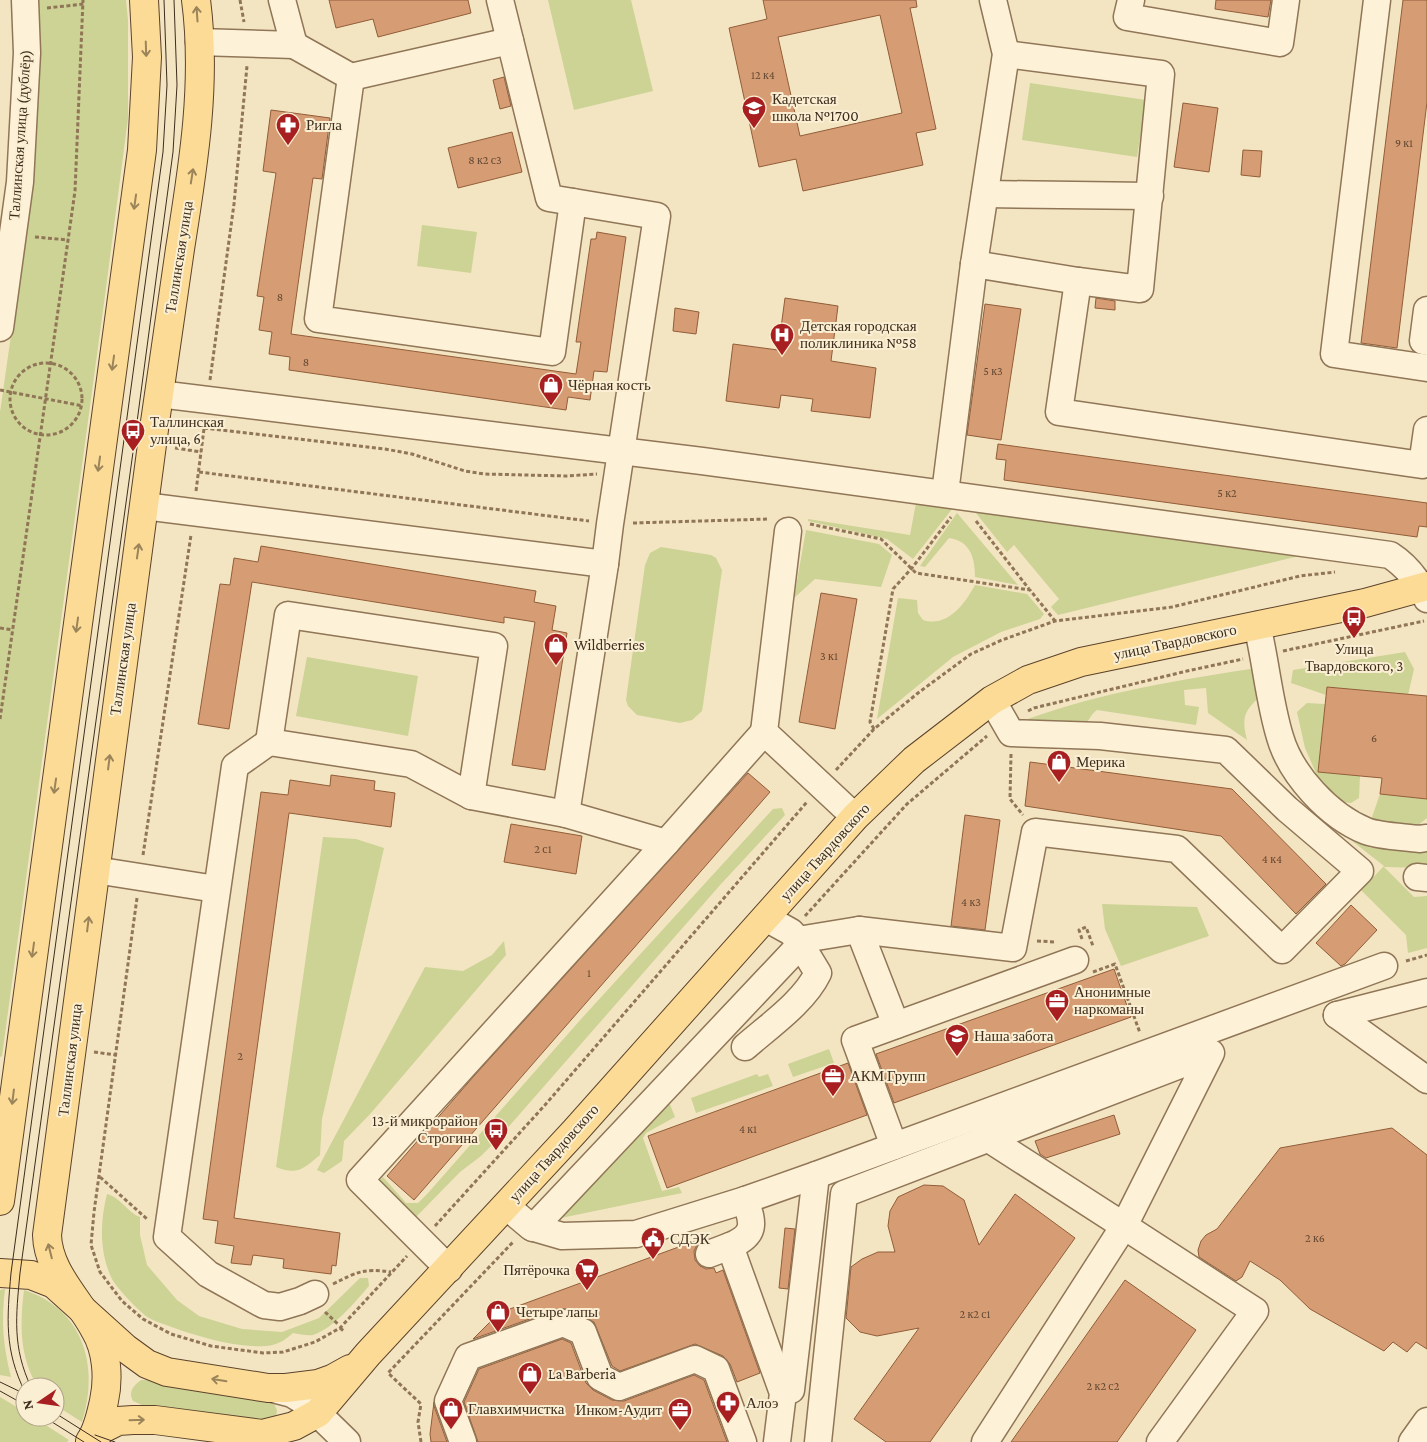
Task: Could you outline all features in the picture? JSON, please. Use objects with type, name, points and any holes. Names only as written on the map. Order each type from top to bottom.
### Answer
[{"type":"main road","points":[[0,1201],[142,150],[146,56],[144,0]]},
{"type":"main road","name":"Таллинская улица","points":[[91,1440],[101,1415],[105,1396],[106,1374],[103,1352],[96,1331],[53,1265],[47,1235],[159,394],[196,151],[199,42],[196,0]]},
{"type":"main road","name":"улица Твардовского","points":[[91,1440],[104,1428],[118,1422],[133,1420],[155,1420],[262,1434],[294,1426],[318,1413],[368,1354],[506,1206],[855,817],[924,752],[1003,718],[1028,680],[1081,662],[1257,624],[1425,591]]},
{"type":"main road","name":"Таллинская улица","points":[[0,1273],[31,1275],[43,1279],[54,1284],[82,1308]]},
{"type":"main road","name":"улица Твардовского","points":[[82,1308],[125,1348],[154,1367],[174,1374],[268,1388],[286,1388],[318,1384],[346,1371],[368,1354]]},
{"type":"street","name":"Таллинская улица (дублёр)","points":[[0,328],[10,182],[27,52],[25,0]]},
{"type":"street","points":[[282,0],[294,46]]},
{"type":"street","points":[[500,0],[549,198],[657,216],[610,524],[606,564],[566,814]]},
{"type":"street","points":[[954,497],[974,264],[1006,54],[993,0]]},
{"type":"street","points":[[1131,0],[1127,17],[1280,43],[1286,0]]},
{"type":"street","points":[[1377,0],[1334,354],[1427,368]]},
{"type":"street","points":[[199,42],[294,46],[351,77],[510,41]]},
{"type":"street","points":[[974,264],[1140,289],[1161,74],[1006,54]]},
{"type":"street","points":[[351,77],[318,319],[552,352],[573,202]]},
{"type":"street","points":[[985,194],[1150,196]]},
{"type":"street","points":[[1078,281],[1059,412],[1422,465],[1427,430]]},
{"type":"street","points":[[1427,310],[1423,341],[1427,342]]},
{"type":"street","points":[[159,394],[620,460],[954,497],[1390,555],[1404,564],[1425,591]]},
{"type":"street","points":[[144,506],[606,564]]},
{"type":"street","points":[[448,1269],[360,1180],[666,843],[764,732],[789,524]]},
{"type":"street","points":[[269,742],[288,615],[494,646],[471,796]]},
{"type":"street","points":[[1257,624],[1280,739],[1295,769],[1317,798],[1338,815],[1367,832],[1419,839],[1427,838]]},
{"type":"street","points":[[526,1232],[797,939],[860,930],[1014,948],[1035,832],[1178,849],[1282,950],[1360,871],[1287,809],[1226,750],[1100,736],[1003,718]]},
{"type":"street","points":[[764,732],[855,817]]},
{"type":"street","points":[[318,1301],[300,1301],[280,1307],[264,1305],[208,1274],[167,1237],[235,766],[269,742],[411,764],[471,796],[566,814],[666,843]]},
{"type":"street","points":[[95,870],[216,889]]},
{"type":"street","points":[[745,1047],[800,998],[813,983],[818,973],[797,939],[766,918]]},
{"type":"street","points":[[860,930],[896,1025]]},
{"type":"street","points":[[894,1146],[855,1040],[1078,960]]},
{"type":"street","points":[[526,1232],[562,1236],[636,1234],[816,1176],[1384,966]]},
{"type":"street","points":[[1427,992],[1337,1015],[1427,1080]]},
{"type":"street","points":[[818,1442],[844,1194],[1211,1053],[1124,1226],[985,1442]]},
{"type":"street","points":[[990,1139],[1255,1311],[1160,1442]]},
{"type":"street","points":[[791,1390],[816,1176]]},
{"type":"street","points":[[745,1200],[751,1216],[752,1225],[750,1232],[739,1242],[720,1250],[783,1392],[777,1442]]},
{"type":"street","points":[[506,1206],[528,1226],[526,1232]]},
{"type":"street","points":[[463,1442],[448,1400],[468,1357],[562,1323],[583,1332],[600,1377],[619,1386],[695,1359],[716,1369],[743,1442]]},
{"type":"street","points":[[268,1388],[292,1394],[308,1404],[347,1442]]},
{"type":"street","points":[[1412,1442],[1427,1421]]},
{"type":"street","points":[[262,1434],[289,1442]]},
{"type":"path","points":[[0,719],[75,190],[84,0]]},
{"type":"path","points":[[39,363],[50,363],[67,368],[77,379],[82,392],[82,406],[77,419],[67,429],[54,435],[40,435],[26,429],[16,419],[11,406],[11,392],[16,378],[26,368],[39,363]]},
{"type":"path","points":[[0,390],[87,408]]},
{"type":"path","points":[[204,428],[385,449],[412,454],[466,471],[484,474],[592,475],[620,460]]},
{"type":"path","points":[[172,448],[201,452]]},
{"type":"path","points":[[198,472],[610,524],[789,524],[881,539],[916,573],[1030,590]]},
{"type":"path","points":[[874,730],[870,722],[893,589],[912,568],[954,497],[1055,621]]},
{"type":"path","points":[[88,1052],[116,1054],[91,1245],[100,1272],[122,1301],[143,1319],[171,1334],[211,1346],[263,1353],[283,1352],[315,1342],[339,1327],[545,1105],[821,786],[874,730],[933,682],[972,654],[1002,640],[1055,621],[1172,607],[1300,576],[1338,572]]},
{"type":"path","points":[[797,939],[880,831],[907,804],[1003,718],[1034,708],[1187,670],[1427,621]]},
{"type":"path","points":[[0,628],[13,630]]},
{"type":"path","points":[[1003,718],[1010,799],[1035,832]]},
{"type":"path","points":[[1032,941],[1078,960]]},
{"type":"path","points":[[1115,964],[1140,1034]]},
{"type":"path","points":[[99,1176],[167,1237]]},
{"type":"path","points":[[421,1442],[418,1422],[421,1404],[388,1373],[526,1232]]},
{"type":"path","points":[[345,1332],[318,1301],[348,1277],[365,1270],[391,1272]]},
{"type":"green space","points":[[36,0],[126,0],[128,20],[128,118],[2,1056],[0,1057],[0,412],[33,182]]},
{"type":"green space","points":[[548,0],[631,0],[653,91],[574,110]]},
{"type":"green space","points":[[1030,83],[1146,100],[1137,157],[1022,140]]},
{"type":"green space","points":[[422,225],[477,232],[471,273],[417,266]]},
{"type":"green space","points":[[916,503],[952,509],[913,559],[887,539],[808,521],[808,519],[910,535]]},
{"type":"green space","points":[[968,503],[1303,555],[1058,615],[1051,607],[1059,599],[1014,545],[1007,552]]},
{"type":"green space","points":[[957,513],[1018,585],[975,577],[974,563],[970,551],[962,543],[949,538],[925,567],[920,566]]},
{"type":"green space","points":[[806,530],[879,544],[892,555],[881,587],[815,579],[794,598]]},
{"type":"green space","points":[[661,547],[711,555],[716,558],[722,570],[702,711],[692,720],[680,723],[637,715],[628,706],[626,700],[645,565],[650,553]]},
{"type":"green space","points":[[975,585],[1027,594],[1044,614],[1040,619],[1001,632],[953,657],[877,719],[898,598],[917,600],[918,613],[923,620],[940,621],[960,607]]},
{"type":"green space","points":[[1405,652],[1414,669],[1408,695],[1327,687],[1326,695],[1291,683],[1293,670]]},
{"type":"green space","points":[[307,657],[418,676],[408,736],[296,716]]},
{"type":"green space","points":[[1264,667],[1265,691],[1250,707],[1245,717],[1244,723],[1247,740],[1208,713],[1206,688],[1184,690],[1185,705],[1199,707],[1196,725],[1097,710],[1082,726],[1025,720],[1113,694]]},
{"type":"green space","points":[[1307,703],[1325,704],[1318,772],[1360,776],[1359,798],[1351,803],[1339,802],[1319,780],[1305,748],[1297,712]]},
{"type":"green space","points":[[1380,794],[1427,799],[1427,818],[1412,830],[1371,820]]},
{"type":"green space","points":[[782,808],[785,815],[721,884],[497,1140],[481,1156],[460,1172],[416,1217],[404,1218],[376,1184],[383,1177],[406,1203],[418,1203],[582,1018],[773,809]]},
{"type":"green space","points":[[323,837],[356,839],[384,848],[322,1119],[320,1155],[305,1167],[290,1171],[276,1167]]},
{"type":"green space","points":[[1351,840],[1371,848],[1427,846],[1427,868],[1384,867],[1414,897],[1427,896],[1427,948],[1408,953],[1406,935],[1361,890],[1384,866]]},
{"type":"green space","points":[[1102,904],[1197,907],[1209,936],[1121,966],[1105,929]]},
{"type":"green space","points":[[504,941],[506,955],[371,1113],[344,1141],[342,1161],[324,1173],[317,1170],[425,967],[463,971],[492,955]]},
{"type":"green space","points":[[829,1049],[834,1063],[793,1077],[788,1064]]},
{"type":"green space","points":[[757,1074],[759,1077],[768,1074],[773,1086],[696,1113],[691,1098]]},
{"type":"green space","points":[[669,1102],[675,1117],[646,1133],[643,1138],[662,1191],[679,1187],[682,1193],[561,1218],[558,1213]]},
{"type":"green space","points":[[107,1194],[116,1198],[131,1212],[140,1217],[140,1235],[147,1265],[177,1300],[199,1316],[242,1329],[282,1332],[319,1318],[360,1278],[368,1278],[369,1286],[344,1314],[321,1332],[313,1335],[293,1333],[274,1345],[254,1346],[228,1343],[202,1337],[155,1321],[145,1316],[118,1288],[108,1269],[102,1237],[103,1215]]},
{"type":"green space","points":[[5,1289],[4,1334],[11,1377],[0,1375],[0,1290]]},
{"type":"green space","points":[[24,1290],[44,1299],[60,1311],[73,1325],[82,1342],[89,1380],[82,1422],[65,1411],[65,1377],[33,1377],[24,1352],[22,1315]]},
{"type":"green space","points":[[141,1380],[266,1399],[274,1404],[277,1410],[276,1417],[262,1423],[144,1406],[133,1401],[131,1395],[134,1387]]},
{"type":"green space","points":[[0,1397],[15,1406],[15,1427],[49,1427],[69,1440],[67,1442],[0,1442]]},
{"type":"building","points":[[329,0],[468,0],[471,13],[378,37],[373,19],[336,28]]},
{"type":"building","points":[[763,0],[916,0],[917,7],[910,8],[936,129],[916,133],[923,165],[803,191],[796,159],[759,167],[729,28],[767,19]],"holes":[[[880,15],[902,113],[800,136],[778,37]]]},
{"type":"building","points":[[1216,0],[1271,0],[1268,17],[1215,9]]},
{"type":"building","points":[[1403,0],[1427,0],[1427,102],[1397,348],[1361,343]]},
{"type":"building","points":[[504,77],[511,106],[500,109],[493,80]]},
{"type":"building","points":[[1183,103],[1218,108],[1209,172],[1174,167]]},
{"type":"building","points":[[271,110],[330,118],[322,179],[313,178],[291,334],[576,374],[581,342],[576,342],[591,239],[596,239],[597,232],[626,237],[607,372],[594,371],[590,400],[568,397],[566,410],[289,370],[290,357],[269,354],[272,332],[259,330],[264,297],[257,296],[276,173],[263,171]]},
{"type":"building","points":[[512,132],[522,172],[458,188],[448,148]]},
{"type":"building","points":[[1243,150],[1262,151],[1260,177],[1241,175]]},
{"type":"building","name":"Детская городская поликлиника №58","points":[[785,298],[838,306],[831,361],[876,368],[870,418],[811,411],[813,399],[781,395],[779,408],[726,401],[733,344],[778,350]]},
{"type":"building","points":[[1096,298],[1115,301],[1115,310],[1095,308]]},
{"type":"building","points":[[985,304],[1021,309],[1001,440],[967,435]]},
{"type":"building","points":[[675,308],[699,312],[696,334],[673,331]]},
{"type":"building","points":[[998,444],[1427,503],[1427,527],[1419,526],[1417,537],[1004,480],[1006,460],[996,459]]},
{"type":"building","points":[[261,546],[536,591],[534,602],[556,606],[552,630],[567,633],[545,770],[512,765],[535,622],[504,617],[504,623],[252,582],[229,729],[198,724],[220,584],[230,585],[234,558],[258,562]]},
{"type":"building","points":[[821,593],[857,599],[835,729],[799,722]]},
{"type":"building","points":[[1327,687],[1427,696],[1427,799],[1380,794],[1382,778],[1318,772]]},
{"type":"building","points":[[1030,762],[1232,789],[1326,884],[1296,914],[1221,836],[1025,806]]},
{"type":"building","points":[[748,773],[770,792],[414,1200],[387,1176],[474,1076]]},
{"type":"building","points":[[331,775],[375,781],[374,790],[395,793],[391,827],[289,813],[234,1218],[340,1233],[336,1266],[332,1265],[331,1274],[283,1268],[284,1259],[253,1255],[251,1265],[231,1263],[234,1246],[215,1243],[218,1221],[203,1219],[261,792],[288,795],[290,780],[330,786]]},
{"type":"building","points":[[965,815],[1000,820],[985,930],[951,926]]},
{"type":"building","points":[[511,824],[582,836],[576,874],[504,862]]},
{"type":"building","points":[[1351,905],[1377,930],[1341,966],[1316,943]]},
{"type":"building","points":[[1114,969],[1131,1017],[894,1103],[876,1054]]},
{"type":"building","points":[[848,1063],[867,1115],[667,1188],[648,1136]]},
{"type":"building","points":[[1114,1115],[1120,1134],[1046,1158],[1040,1154],[1035,1141]]},
{"type":"building","points":[[1392,1128],[1427,1155],[1427,1349],[1416,1342],[1407,1352],[1393,1342],[1384,1351],[1310,1309],[1280,1280],[1250,1261],[1242,1277],[1236,1281],[1199,1257],[1198,1250],[1201,1241],[1206,1235],[1217,1229],[1280,1148]]},
{"type":"building","points":[[924,1185],[943,1186],[964,1200],[979,1245],[1015,1194],[1075,1238],[930,1442],[886,1442],[854,1419],[919,1328],[877,1336],[860,1332],[846,1318],[851,1267],[862,1259],[878,1252],[895,1252],[888,1226],[890,1211],[898,1197]]},
{"type":"building","points":[[785,1228],[795,1229],[788,1289],[779,1288]]},
{"type":"building","points":[[703,1238],[704,1240],[697,1245],[694,1251],[695,1260],[706,1269],[714,1268],[716,1273],[723,1270],[760,1373],[737,1382],[730,1364],[723,1356],[695,1344],[620,1371],[612,1366],[594,1322],[568,1309],[558,1309],[473,1339],[499,1313]]},
{"type":"building","points":[[1125,1280],[1196,1330],[1117,1442],[1011,1442]]},
{"type":"building","points":[[562,1339],[571,1343],[586,1383],[593,1390],[612,1400],[624,1401],[694,1375],[704,1380],[727,1442],[478,1442],[464,1402],[479,1369]]},
{"type":"building","points":[[434,1402],[447,1442],[431,1442],[430,1434]]},
{"type":"tram line","points":[[18,1377],[10,1348],[9,1334],[11,1273],[163,152],[167,85],[164,0]]},
{"type":"tram line","points":[[27,1377],[18,1345],[17,1331],[20,1273],[173,152],[177,85],[174,0]]},
{"type":"tram line","points":[[0,1382],[15,1389]]},
{"type":"tram line","points":[[0,1391],[15,1399]]},
{"type":"tram line","points":[[65,1419],[101,1442]]},
{"type":"tram line","points":[[60,1427],[84,1442]]},
{"type":"tram line","points":[[95,1435],[115,1442]]},
{"type":"place","name":"Кадетская школа №1700","points":[[754,129]]},
{"type":"place","name":"Ригла","points":[[288,146]]},
{"type":"place","name":"Детская городская поликлиника №58","points":[[782,356]]},
{"type":"place","name":"Чёрная кость","points":[[551,406]]},
{"type":"place","name":"Таллинская улица, 6","points":[[133,452]]},
{"type":"place","name":"Улица Твардовского, 3","points":[[1354,639]]},
{"type":"place","name":"Wildberries","points":[[556,666]]},
{"type":"place","name":"Мерика","points":[[1059,783]]},
{"type":"place","name":"Анонимные наркоманы","points":[[1057,1022]]},
{"type":"place","name":"Наша забота","points":[[957,1057]]},
{"type":"place","name":"АКМ Групп","points":[[833,1097]]},
{"type":"place","name":"13-й микрорайон Строгина","points":[[496,1151]]},
{"type":"place","name":"СДЭК","points":[[653,1260]]},
{"type":"place","name":"Пятёрочка","points":[[587,1291]]},
{"type":"place","name":"Четыре лапы","points":[[498,1333]]},
{"type":"place","name":"La Barberia","points":[[530,1395]]},
{"type":"place","name":"Алоэ","points":[[728,1424]]},
{"type":"place","name":"Главхимчистка","points":[[451,1430]]},
{"type":"place","name":"Инком-Аудит","points":[[680,1431]]}]
